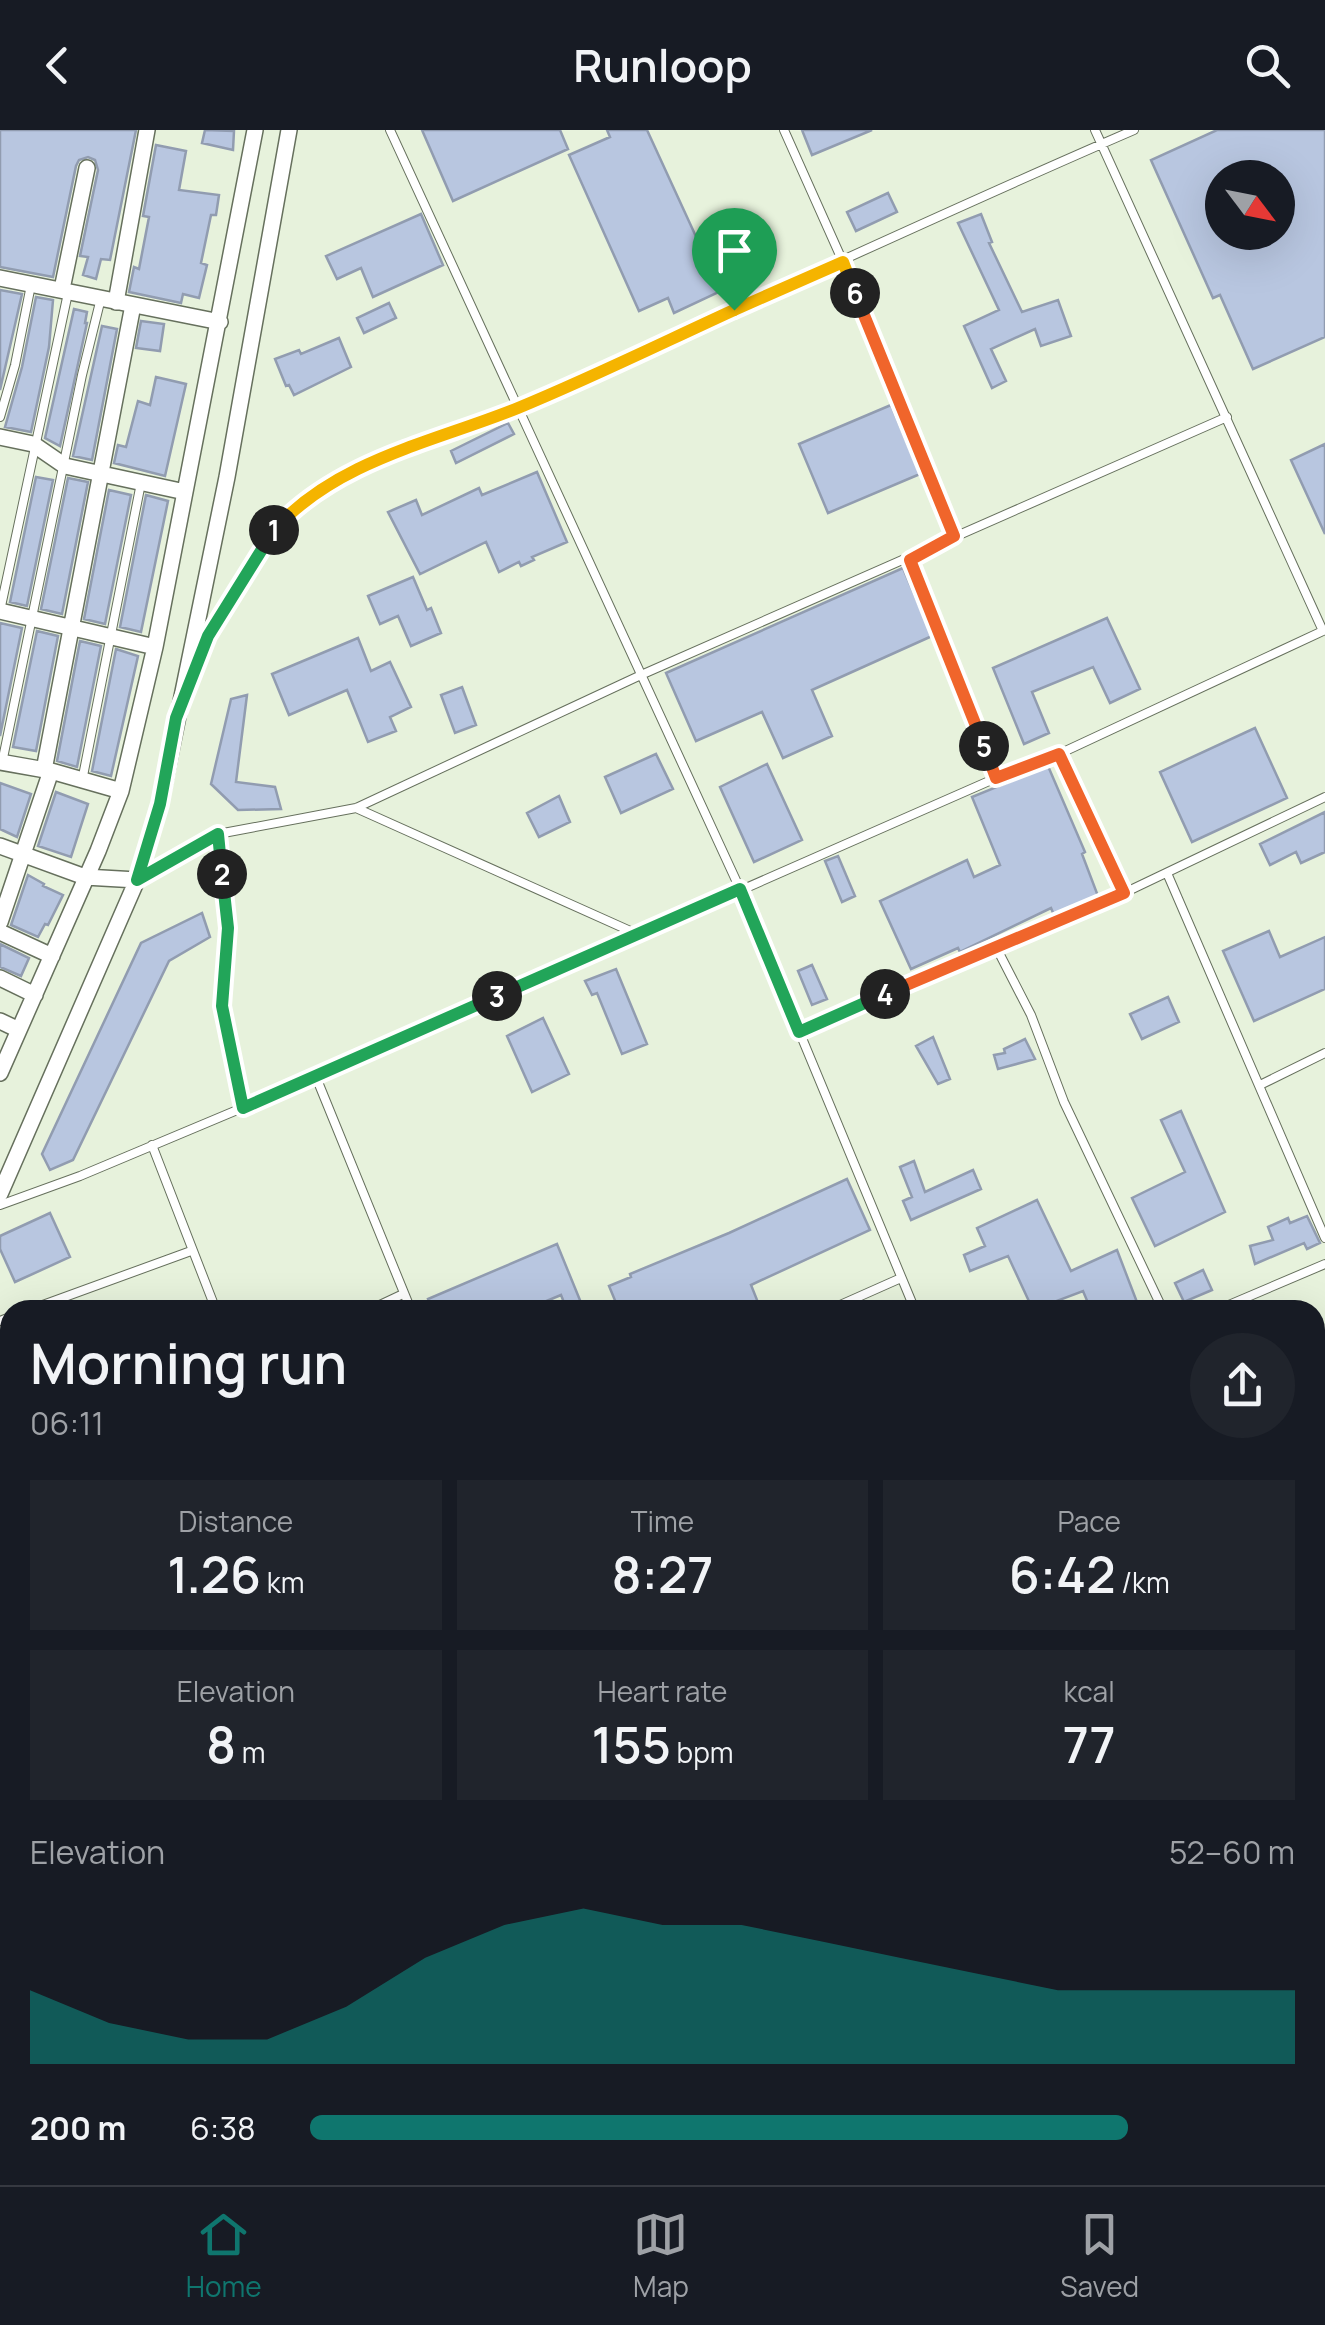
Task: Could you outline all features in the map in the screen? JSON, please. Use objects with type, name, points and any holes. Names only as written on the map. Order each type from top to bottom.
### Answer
[{"type":"street","points":[[0,922],[48,771],[100,474],[117,302],[146,130]]},
{"type":"street","points":[[0,1073],[121,791],[220,322],[255,130]]},
{"type":"street","points":[[0,1194],[137,880],[160,804],[227,477],[289,130]]},
{"type":"street","points":[[65,289],[87,168]]},
{"type":"street","points":[[0,278],[220,322]]},
{"type":"street","points":[[0,437],[34,444],[65,466],[185,492]]},
{"type":"street","points":[[0,611],[154,647]]},
{"type":"street","points":[[1,763],[121,791]]},
{"type":"street","points":[[0,846],[85,878],[137,880]]},
{"type":"street","points":[[0,932],[52,956]]},
{"type":"street","points":[[0,978],[35,995]]},
{"type":"street","points":[[0,1020],[19,1030]]},
{"type":"lane","points":[[390,130],[740,889],[911,1300]]},
{"type":"lane","points":[[784,130],[843,262],[954,536]]},
{"type":"lane","points":[[0,1204],[80,1176],[316,1077],[740,889],[1059,754],[1324,630],[1095,130]]},
{"type":"lane","points":[[176,718],[208,636],[271,533],[291,511],[330,484],[369,463],[518,408],[1134,130]]},
{"type":"lane","points":[[0,417],[31,285]]},
{"type":"lane","points":[[0,611],[65,289]]},
{"type":"lane","points":[[1,763],[65,466],[117,302]]},
{"type":"lane","points":[[137,880],[218,834],[356,808],[641,676],[1227,417]]},
{"type":"lane","points":[[82,781],[142,483]]},
{"type":"lane","points":[[910,560],[996,778]]},
{"type":"lane","points":[[1059,754],[1124,893]]},
{"type":"lane","points":[[799,1032],[1124,893],[1325,797]]},
{"type":"lane","points":[[356,808],[637,934]]},
{"type":"lane","points":[[218,834],[228,928],[222,1006],[243,1108]]},
{"type":"lane","points":[[1167,873],[1325,1238]]},
{"type":"lane","points":[[996,946],[1031,1015],[1064,1102],[1158,1300]]},
{"type":"lane","points":[[1260,1085],[1325,1053]]},
{"type":"lane","points":[[316,1077],[406,1300]]},
{"type":"lane","points":[[152,1145],[212,1300]]},
{"type":"lane","points":[[56,1300],[191,1251]]},
{"type":"lane","points":[[1241,1300],[1325,1264]]},
{"type":"lane","points":[[851,1300],[901,1278]]},
{"type":"lane","points":[[390,1300],[403,1294]]},
{"type":"building","points":[[0,130],[136,130],[110,260],[101,259],[96,279],[83,275],[88,257],[80,256],[98,170],[95,160],[88,157],[76,166],[53,277],[0,267]]},
{"type":"building","points":[[205,130],[234,131],[233,150],[202,143]]},
{"type":"building","points":[[422,130],[560,130],[568,149],[453,201]]},
{"type":"building","points":[[607,130],[647,130],[721,291],[674,313],[668,298],[639,311],[569,155],[610,137]]},
{"type":"building","points":[[802,130],[872,130],[812,155]]},
{"type":"building","points":[[1217,130],[1325,130],[1325,337],[1253,369],[1220,295],[1213,298],[1151,160]]},
{"type":"building","points":[[156,145],[186,151],[179,190],[219,195],[201,263],[207,265],[199,298],[183,294],[181,303],[129,292],[134,267],[139,269],[149,217],[143,216]]},
{"type":"building","points":[[888,193],[897,212],[856,231],[847,212]]},
{"type":"building","points":[[421,214],[443,265],[373,297],[361,268],[337,279],[326,256]]},
{"type":"building","points":[[981,214],[992,242],[989,243],[1022,312],[1058,300],[1071,336],[1041,346],[1035,329],[991,349],[1006,381],[992,388],[964,326],[999,310],[958,223]]},
{"type":"building","points":[[0,290],[22,294],[0,390]]},
{"type":"building","points":[[36,297],[53,300],[49,347],[31,432],[5,427]]},
{"type":"building","points":[[389,303],[396,318],[364,333],[357,318]]},
{"type":"building","points":[[74,309],[87,312],[87,323],[60,446],[45,438]]},
{"type":"building","points":[[141,321],[164,324],[160,351],[136,348]]},
{"type":"building","points":[[102,326],[117,329],[92,460],[73,456]]},
{"type":"building","points":[[339,338],[351,367],[294,395],[275,359],[299,350],[301,354]]},
{"type":"building","points":[[156,377],[186,384],[165,476],[114,463],[118,445],[126,447],[138,401],[150,405]]},
{"type":"building","points":[[891,405],[920,474],[828,513],[799,444]]},
{"type":"building","points":[[508,423],[514,434],[456,463],[451,451]]},
{"type":"building","points":[[1325,444],[1325,534],[1291,460]]},
{"type":"building","points":[[537,472],[567,542],[521,566],[519,562],[499,572],[486,542],[420,574],[388,512],[416,500],[422,515],[479,488],[482,495]]},
{"type":"building","points":[[36,477],[53,480],[27,606],[10,602]]},
{"type":"building","points":[[68,478],[88,482],[62,614],[41,609]]},
{"type":"building","points":[[109,490],[131,495],[105,624],[84,619]]},
{"type":"building","points":[[146,495],[168,501],[141,632],[120,627]]},
{"type":"building","points":[[903,568],[932,636],[812,690],[832,736],[783,758],[762,712],[696,741],[666,673]]},
{"type":"building","points":[[413,577],[441,633],[411,646],[398,616],[380,624],[368,596]]},
{"type":"building","points":[[1107,618],[1140,689],[1110,703],[1093,667],[1032,692],[1049,733],[1024,744],[993,668]]},
{"type":"building","points":[[0,623],[22,628],[0,736]]},
{"type":"building","points":[[37,631],[58,636],[36,751],[13,747]]},
{"type":"building","points":[[358,638],[371,671],[390,662],[411,707],[390,717],[396,731],[368,742],[347,690],[289,715],[272,674]]},
{"type":"building","points":[[80,641],[101,646],[77,767],[57,761]]},
{"type":"building","points":[[116,649],[138,656],[111,776],[92,771]]},
{"type":"building","points":[[462,687],[476,725],[455,733],[441,695]]},
{"type":"building","points":[[247,695],[236,782],[275,787],[281,809],[238,810],[211,784],[231,699]]},
{"type":"building","points":[[1255,728],[1287,798],[1192,842],[1160,772]]},
{"type":"building","points":[[656,754],[673,789],[621,813],[605,777]]},
{"type":"building","points":[[767,764],[802,840],[754,862],[720,787]]},
{"type":"building","points":[[1048,766],[1085,852],[1082,854],[1098,896],[1054,915],[1051,908],[960,952],[958,948],[911,969],[880,901],[967,860],[974,877],[1000,865],[972,797]]},
{"type":"building","points":[[0,783],[31,794],[17,837],[0,829]]},
{"type":"building","points":[[56,792],[88,804],[71,857],[38,846]]},
{"type":"building","points":[[559,796],[570,822],[539,837],[527,813]]},
{"type":"building","points":[[1325,812],[1325,852],[1301,863],[1296,852],[1270,865],[1260,844]]},
{"type":"building","points":[[838,856],[855,896],[842,902],[825,861]]},
{"type":"building","points":[[28,875],[63,895],[38,937],[11,925]]},
{"type":"building","points":[[202,913],[210,937],[169,961],[73,1160],[50,1170],[42,1154],[141,943]]},
{"type":"building","points":[[1269,931],[1280,957],[1325,937],[1325,989],[1254,1021],[1223,951]]},
{"type":"building","points":[[0,944],[29,958],[21,976],[0,967]]},
{"type":"building","points":[[812,965],[827,999],[812,1005],[798,971]]},
{"type":"building","points":[[616,969],[647,1044],[622,1054],[597,993],[592,995],[585,981]]},
{"type":"building","points":[[1168,997],[1179,1022],[1142,1039],[1130,1014]]},
{"type":"building","points":[[543,1018],[569,1074],[532,1092],[507,1036]]},
{"type":"building","points":[[933,1037],[950,1079],[938,1084],[916,1046]]},
{"type":"building","points":[[1025,1039],[1035,1059],[998,1069],[994,1055],[1005,1053],[1004,1049]]},
{"type":"building","points":[[1181,1111],[1225,1212],[1155,1246],[1132,1198],[1185,1172],[1161,1120]]},
{"type":"building","points":[[914,1161],[925,1192],[973,1170],[981,1189],[911,1220],[903,1201],[912,1197],[900,1167]]},
{"type":"building","points":[[847,1179],[870,1230],[751,1285],[757,1300],[615,1300],[609,1286]]},
{"type":"building","points":[[1037,1200],[1071,1271],[1117,1250],[1136,1300],[1087,1300],[1083,1291],[1059,1300],[1028,1300],[1008,1256],[970,1271],[964,1255],[985,1246],[977,1228]]},
{"type":"building","points":[[50,1213],[70,1257],[15,1282],[0,1249],[0,1236]]},
{"type":"building","points":[[1307,1216],[1320,1243],[1307,1249],[1304,1243],[1255,1264],[1250,1246],[1273,1240],[1268,1227],[1288,1218],[1290,1223]]},
{"type":"building","points":[[557,1244],[580,1300],[563,1300],[561,1295],[549,1300],[428,1299]]},
{"type":"building","points":[[1203,1270],[1212,1290],[1183,1300],[1175,1283]]},
{"type":"route","points":[[843,262],[954,536],[910,560],[996,778],[1059,754],[1124,893],[799,1032],[740,889],[243,1108],[222,1006],[228,928],[218,834],[137,880],[160,804],[176,718],[208,636],[271,533],[291,511],[369,463],[518,408],[734,310],[843,262]]}]
